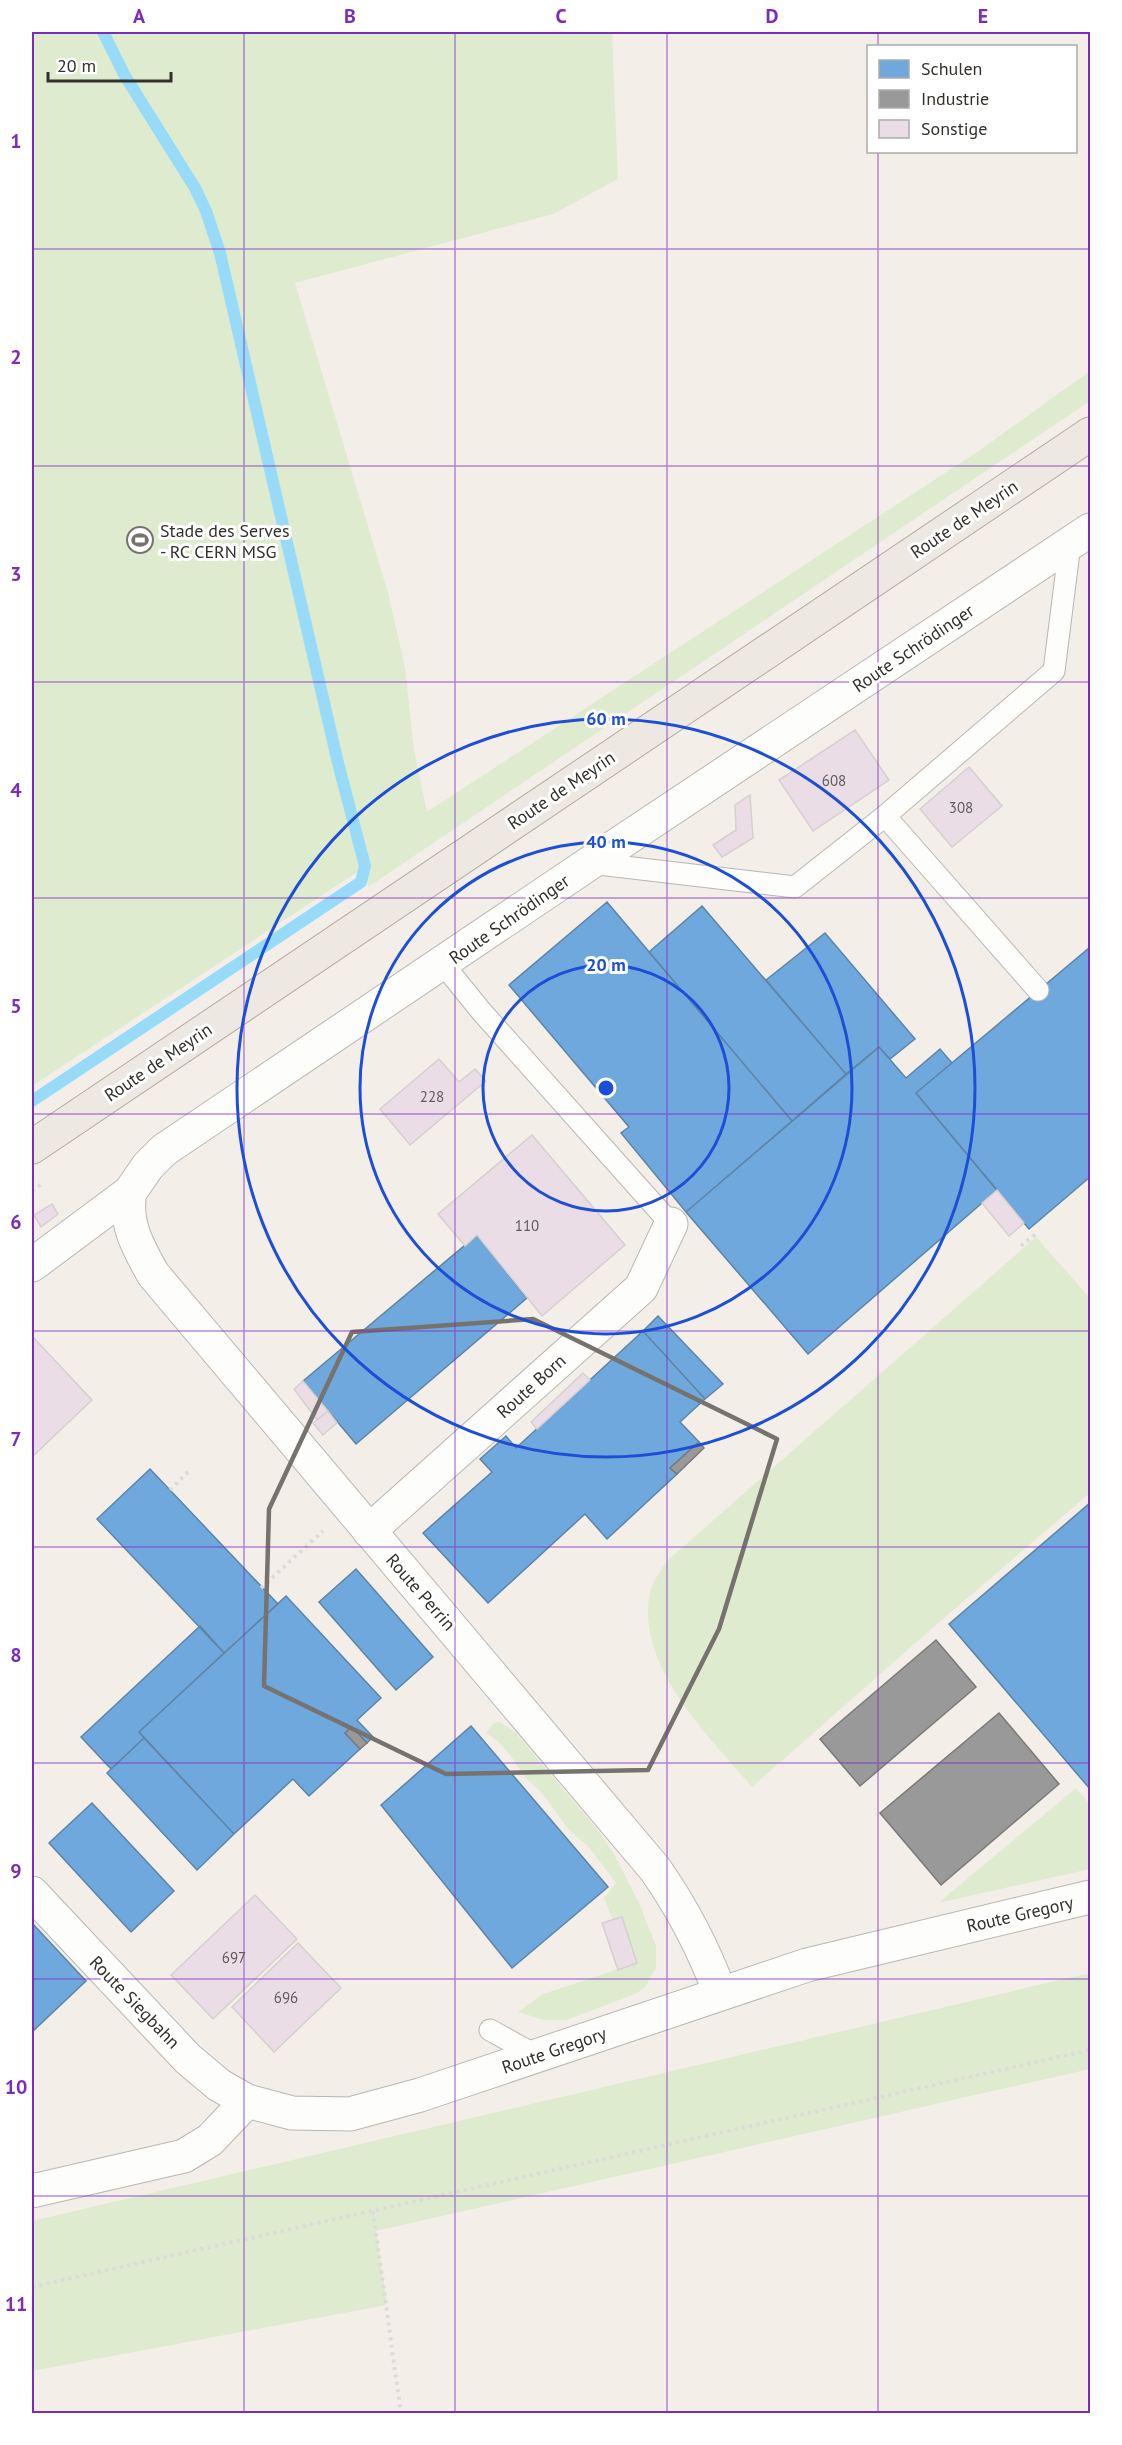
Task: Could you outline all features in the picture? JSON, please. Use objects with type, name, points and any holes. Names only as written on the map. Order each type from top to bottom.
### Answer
[{"type":"main road","name":"Route de Meyrin","points":[[32,1147],[1090,434]]},
{"type":"street","name":"Route Schrödinger","points":[[32,1265],[130,1192],[143,1173],[164,1150],[1080,537]]},
{"type":"street","name":"Route Perrin","points":[[130,1192],[128,1205],[135,1242],[153,1274],[359,1519],[494,1692],[655,1869],[679,1903],[710,1966],[720,1993]]},
{"type":"street","name":"Route Born","points":[[359,1519],[641,1288],[671,1224]]},
{"type":"street","name":"Route Siegbahn","points":[[32,1893],[188,2059],[219,2085],[247,2101]]},
{"type":"street","name":"Route Gregory","points":[[247,2101],[292,2113],[350,2114],[420,2095],[807,1965],[1077,1900]]},
{"type":"street","points":[[32,2191],[184,2156],[210,2140],[247,2101]]},
{"type":"lane","points":[[590,863],[795,887],[885,816],[1054,671],[1080,537]]},
{"type":"lane","points":[[885,816],[1038,990]]},
{"type":"lane","points":[[443,964],[481,1011],[671,1224]]},
{"type":"lane","points":[[1077,1900],[1090,1881]]},
{"type":"lane","points":[[490,2030],[537,2056]]},
{"type":"path","points":[[1021,1246],[1036,1233]]},
{"type":"path","points":[[170,1490],[191,1469]]},
{"type":"path","points":[[261,1587],[359,1519]]},
{"type":"path","points":[[32,2287],[1090,2050]]},
{"type":"path","points":[[373,2211],[401,2414]]},
{"type":"highlighted area","points":[[533,1319],[777,1439],[719,1629],[648,1770],[446,1774],[264,1686],[269,1509],[352,1332]]},
{"type":"green space","points":[[32,32],[612,32],[618,179],[553,214],[295,283],[388,593],[405,667],[414,751],[427,812],[980,450],[1090,371],[1090,401],[368,887],[365,867],[32,1086]]},
{"type":"green space","points":[[1036,1237],[1090,1298],[1090,1493],[752,1787],[696,1721],[678,1697],[663,1671],[653,1644],[648,1617],[654,1582],[667,1561]]},
{"type":"green space","points":[[500,1722],[515,1732],[600,1833],[614,1854],[639,1903],[656,1946],[656,1967],[646,1986],[637,1993],[567,2020],[544,2020],[518,2012],[543,1994],[637,1963],[622,1918],[613,1920],[604,1898],[616,1883],[589,1847],[569,1830],[542,1793],[525,1777],[498,1741],[486,1733],[494,1723]]},
{"type":"green space","points":[[1076,1788],[1090,1804],[1090,1869],[938,1903]]},
{"type":"green space","points":[[1090,1973],[1090,2069],[376,2231],[387,2305],[32,2371],[32,2221]]},
{"type":"building: Schulen","points":[[607,902],[792,1121],[686,1212],[621,1133],[629,1127],[509,985]]},
{"type":"building: Schulen","points":[[702,906],[846,1074],[792,1121],[649,952]]},
{"type":"building: Schulen","points":[[825,933],[915,1039],[890,1059],[879,1047],[846,1074],[766,980]]},
{"type":"building: Schulen","points":[[1089,948],[1090,1177],[1029,1229],[916,1093]]},
{"type":"building: Schulen","points":[[879,1047],[906,1078],[940,1049],[952,1063],[916,1093],[997,1190],[808,1354],[686,1212]]},
{"type":"building: Schulen","points":[[477,1235],[527,1298],[356,1444],[303,1381]]},
{"type":"building: Schulen","points":[[658,1316],[723,1384],[705,1399],[643,1331]]},
{"type":"building: Schulen","points":[[643,1331],[705,1399],[680,1422],[699,1442],[670,1468],[677,1474],[607,1539],[585,1514],[488,1603],[423,1533],[492,1472],[480,1459],[506,1436],[516,1448]]},
{"type":"building: Schulen","points":[[150,1469],[278,1604],[224,1653],[97,1519]]},
{"type":"building: Schulen","points":[[1090,1503],[1090,1789],[949,1624]]},
{"type":"building: Schulen","points":[[356,1569],[433,1657],[396,1690],[319,1602]]},
{"type":"building: Schulen","points":[[286,1596],[381,1698],[357,1720],[373,1737],[367,1743],[352,1727],[345,1733],[360,1749],[309,1796],[293,1779],[234,1834],[139,1732]]},
{"type":"building: Schulen","points":[[200,1626],[224,1653],[139,1732],[144,1738],[111,1769],[81,1737]]},
{"type":"building: Schulen","points":[[471,1726],[608,1887],[512,1968],[381,1805]]},
{"type":"building: Schulen","points":[[144,1738],[234,1834],[197,1870],[107,1773]]},
{"type":"building: Schulen","points":[[92,1803],[174,1891],[131,1932],[49,1843]]},
{"type":"building: Schulen","points":[[32,1923],[86,1981],[32,2032]]},
{"type":"building: Industrie","points":[[699,1442],[704,1448],[677,1474],[670,1468]]},
{"type":"building: Industrie","points":[[936,1640],[976,1687],[860,1786],[820,1739]]},
{"type":"building: Industrie","points":[[999,1713],[1059,1784],[941,1885],[880,1813]]},
{"type":"building: Industrie","points":[[352,1727],[367,1743],[360,1749],[345,1733]]},
{"type":"building: Sonstige","points":[[855,730],[889,780],[813,831],[779,780]]},
{"type":"building: Sonstige","points":[[969,767],[1002,806],[952,847],[920,809]]},
{"type":"building: Sonstige","points":[[750,795],[753,838],[722,857],[713,845],[736,830],[735,805]]},
{"type":"building: Sonstige","points":[[439,1059],[459,1082],[475,1069],[486,1081],[410,1145],[380,1109]]},
{"type":"building: Sonstige","points":[[532,1135],[625,1245],[542,1316],[477,1235],[465,1246],[438,1214]]},
{"type":"building: Sonstige","points":[[997,1190],[1024,1223],[1009,1236],[982,1203]]},
{"type":"building: Sonstige","points":[[52,1204],[58,1214],[41,1227],[34,1215]]},
{"type":"building: Sonstige","points":[[32,1336],[92,1400],[32,1457]]},
{"type":"building: Sonstige","points":[[583,1373],[590,1380],[537,1429],[531,1422]]},
{"type":"building: Sonstige","points":[[303,1381],[328,1411],[317,1420],[294,1389]]},
{"type":"building: Sonstige","points":[[328,1411],[337,1423],[323,1435],[313,1423]]},
{"type":"building: Sonstige","points":[[255,1895],[297,1939],[213,2019],[171,1975]]},
{"type":"building: Sonstige","points":[[622,1917],[637,1963],[618,1970],[602,1923]]},
{"type":"building: Sonstige","points":[[298,1943],[341,1988],[274,2052],[232,2007]]},
{"type":"waterway","points":[[32,1101],[361,882],[365,866],[338,763],[220,253],[206,211],[195,188],[125,76],[103,32]]},
{"type":"place","name":"Stade des Serves - RC CERN MSG","points":[[140,540]]}]
